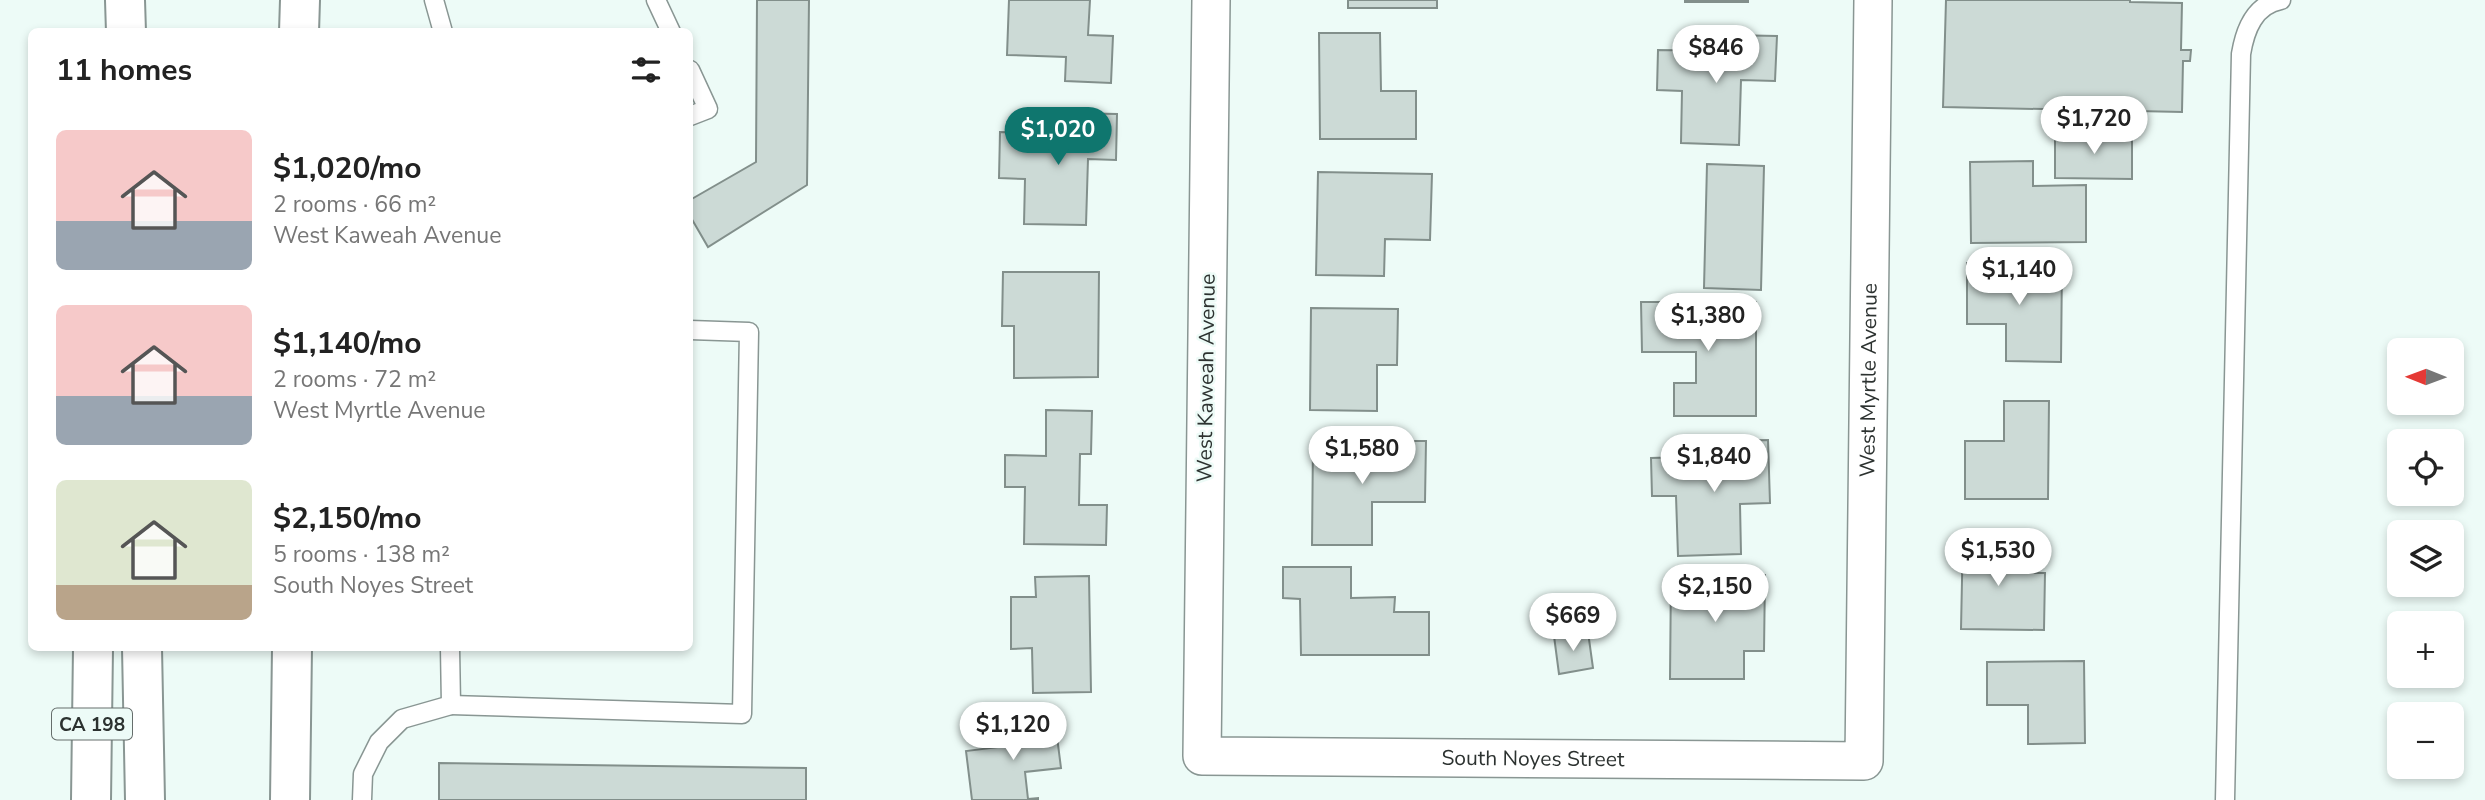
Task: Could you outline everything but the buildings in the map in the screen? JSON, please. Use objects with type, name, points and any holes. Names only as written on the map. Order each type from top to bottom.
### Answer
[{"type":"main road","points":[[103,28],[104,0]]},
{"type":"main road","points":[[125,0],[127,28]]},
{"type":"main road","points":[[299,28],[300,0]]},
{"type":"main road","name":"CA 198","points":[[91,800],[93,651]]},
{"type":"main road","points":[[142,651],[145,800]]},
{"type":"main road","points":[[290,800],[297,653]]},
{"type":"street","name":"West Kaweah Avenue","points":[[1202,756],[1211,0]]},
{"type":"street","name":"West Myrtle Avenue","points":[[1864,761],[1873,0]]},
{"type":"street","name":"South Noyes Street","points":[[1202,756],[1864,761]]},
{"type":"lane","points":[[434,0],[442,28]]},
{"type":"lane","points":[[656,0],[669,28]]},
{"type":"lane","points":[[2225,800],[2241,54],[2244,32],[2255,15],[2272,2],[2281,0]]},
{"type":"lane","points":[[693,76],[708,108],[693,115]]},
{"type":"lane","points":[[362,800],[363,774],[379,742],[402,719],[451,705],[741,714],[749,332],[693,330]]},
{"type":"lane","points":[[450,651],[451,705]]}]
